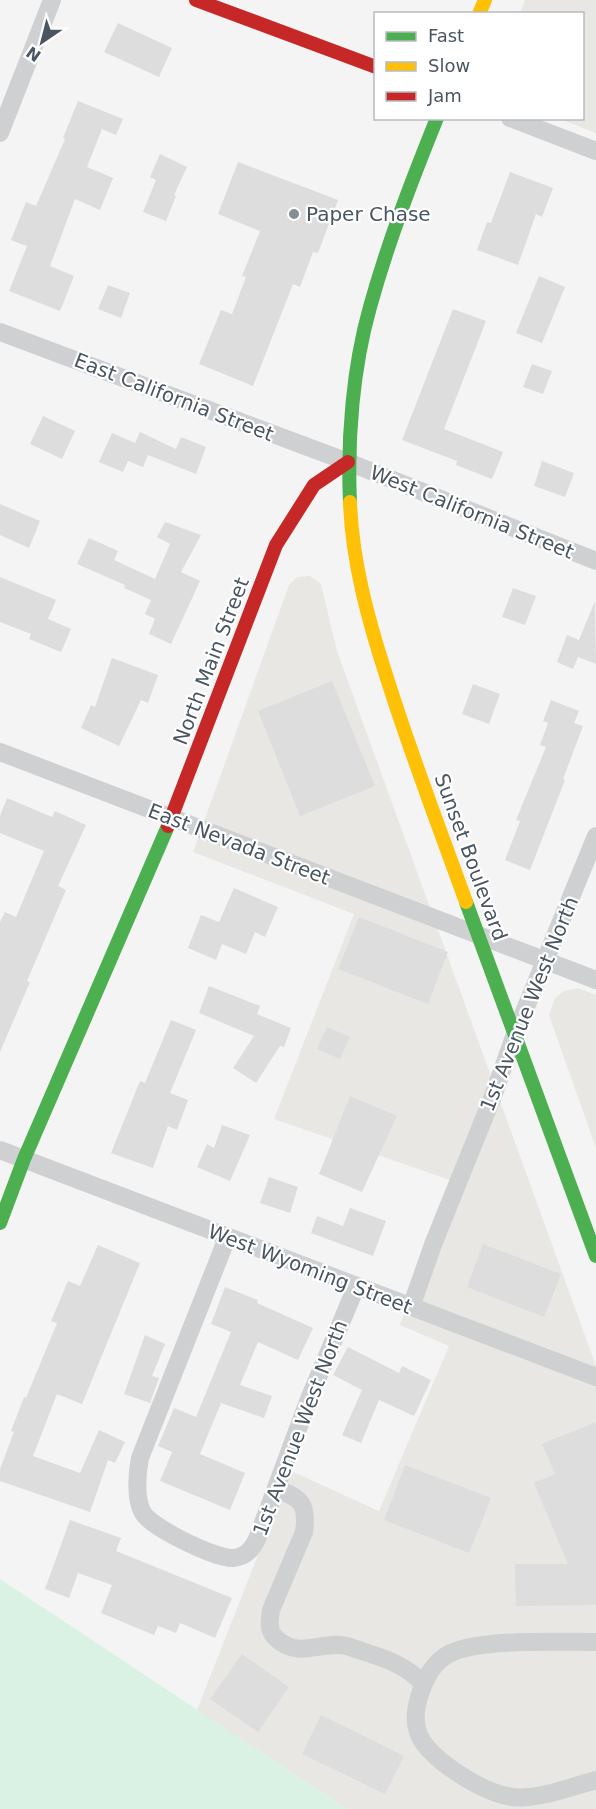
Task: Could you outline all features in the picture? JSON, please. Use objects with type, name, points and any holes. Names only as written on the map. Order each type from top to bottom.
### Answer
[{"type":"main road","points":[[196,0],[374,68]]},
{"type":"main road","points":[[348,462],[357,372],[369,309],[408,189],[435,120]]},
{"type":"main road","name":"North Main Street","points":[[0,1223],[24,1160],[171,818],[276,545],[314,485],[348,462]]},
{"type":"main road","name":"Sunset Boulevard","points":[[348,462],[351,521],[359,574],[370,624],[401,724],[596,1256]]},
{"type":"street","points":[[0,133],[52,0]]},
{"type":"street","points":[[515,120],[596,151]]},
{"type":"street","name":"East California Street","points":[[0,332],[348,462]]},
{"type":"street","name":"West California Street","points":[[348,462],[596,561]]},
{"type":"street","name":"East Nevada Street","points":[[0,752],[596,980]]},
{"type":"street","name":"1st Avenue West North","points":[[411,1307],[515,1034],[596,836]]},
{"type":"street","name":"West Wyoming Street","points":[[0,1150],[596,1377]]},
{"type":"street","name":"1st Avenue West North","points":[[227,1238],[140,1458],[137,1472],[142,1512],[151,1522],[211,1553],[235,1558],[251,1550],[257,1539],[309,1399],[356,1287]]},
{"type":"street","points":[[276,1489],[295,1496],[301,1501],[306,1520],[304,1532],[271,1610],[269,1623],[271,1635],[286,1647],[296,1649],[339,1644],[347,1646],[403,1666],[423,1684]]},
{"type":"street","points":[[596,1642],[492,1644],[460,1649],[447,1654],[438,1662],[423,1684],[415,1714],[419,1734],[429,1749],[464,1776],[490,1791],[513,1797],[550,1793],[596,1780]]},
{"type":"shaded area","points":[[525,0],[596,0],[596,133],[563,120],[584,120],[584,12],[520,12]]},
{"type":"shaded area","points":[[310,576],[321,584],[337,651],[596,1366],[596,1809],[347,1809],[197,1710],[291,1471],[379,1511],[449,1346],[400,1325],[450,1180],[274,1119],[354,914],[193,852],[289,585],[297,577]]},
{"type":"shaded area","points":[[578,988],[596,995],[596,1148],[549,1015],[555,998],[564,991]]},
{"type":"green space","points":[[0,1579],[347,1809],[0,1809]]},
{"type":"building","points":[[118,23],[172,48],[159,77],[104,52]]},
{"type":"building","points":[[78,101],[123,119],[116,135],[102,129],[87,167],[113,178],[100,210],[75,199],[50,266],[74,276],[60,311],[9,291],[27,246],[11,240],[26,202],[36,206],[65,139],[63,138]]},
{"type":"building","points":[[160,154],[187,167],[174,195],[176,196],[166,221],[143,212],[156,180],[150,177]]},
{"type":"building","points":[[238,162],[338,200],[318,253],[313,252],[300,287],[293,284],[253,386],[199,364],[221,310],[232,314],[246,277],[242,276],[260,231],[218,214]]},
{"type":"building","points":[[510,172],[553,188],[542,217],[536,214],[518,265],[477,250],[487,222],[491,223]]},
{"type":"building","points":[[539,276],[565,287],[542,343],[516,333]]},
{"type":"building","points":[[108,285],[130,293],[121,318],[98,309]]},
{"type":"building","points":[[453,309],[486,321],[444,429],[503,452],[492,479],[456,465],[457,461],[402,440]]},
{"type":"building","points":[[532,364],[552,371],[543,394],[523,387]]},
{"type":"building","points":[[43,416],[75,431],[62,459],[30,444]]},
{"type":"building","points":[[140,432],[176,449],[181,437],[206,447],[196,474],[148,455],[143,467],[128,461],[123,472],[99,462],[112,433],[135,443]]},
{"type":"building","points":[[542,461],[574,473],[565,497],[534,486]]},
{"type":"building","points":[[0,504],[40,521],[29,548],[0,535]]},
{"type":"building","points":[[165,522],[201,535],[181,572],[200,581],[171,644],[149,634],[155,619],[145,614],[151,600],[124,588],[125,585],[77,564],[89,538],[118,551],[114,560],[155,579],[170,544],[157,537]]},
{"type":"building","points":[[0,577],[56,600],[48,619],[71,629],[61,652],[29,639],[31,634],[0,622]]},
{"type":"building","points":[[513,588],[536,596],[525,625],[502,617]]},
{"type":"building","points":[[595,601],[596,664],[578,657],[573,669],[557,662],[567,635],[579,640]]},
{"type":"building","points":[[112,658],[158,675],[148,703],[141,700],[119,746],[81,728],[91,705],[95,707]]},
{"type":"building","points":[[332,681],[375,786],[300,816],[258,711]]},
{"type":"building","points":[[473,684],[500,694],[489,724],[462,714]]},
{"type":"building","points":[[551,700],[579,711],[574,723],[583,726],[530,870],[505,860],[520,821],[516,820],[546,747],[540,745],[548,723],[543,721]]},
{"type":"building","points":[[7,798],[52,817],[55,811],[86,825],[58,886],[66,890],[0,1052],[0,922],[5,912],[16,917],[44,851],[0,833],[0,816]]},
{"type":"building","points":[[234,888],[278,907],[265,937],[255,932],[246,954],[222,944],[216,960],[188,948],[201,915],[219,922]]},
{"type":"building","points":[[359,917],[448,952],[428,1004],[338,969]]},
{"type":"building","points":[[209,986],[260,1006],[257,1014],[291,1028],[284,1047],[280,1046],[256,1083],[233,1068],[254,1036],[199,1013]]},
{"type":"building","points":[[171,1020],[196,1030],[170,1093],[188,1100],[177,1130],[168,1126],[153,1168],[111,1153],[140,1081],[145,1083]]},
{"type":"building","points":[[327,1027],[350,1037],[340,1059],[317,1049]]},
{"type":"building","points":[[350,1096],[397,1116],[362,1192],[319,1174]]},
{"type":"building","points":[[222,1125],[250,1135],[230,1181],[197,1167],[207,1144],[214,1148]]},
{"type":"building","points":[[269,1177],[298,1187],[290,1213],[260,1203]]},
{"type":"building","points":[[350,1208],[386,1221],[373,1256],[311,1233],[317,1216],[343,1226]]},
{"type":"building","points":[[483,1244],[561,1274],[544,1317],[467,1287]]},
{"type":"building","points":[[98,1245],[140,1263],[82,1404],[57,1394],[33,1456],[80,1473],[99,1430],[125,1442],[115,1463],[108,1460],[90,1512],[0,1481],[0,1469],[24,1397],[26,1398],[57,1323],[51,1321],[68,1281],[80,1286]]},
{"type":"building","points":[[225,1287],[258,1300],[257,1303],[313,1328],[298,1360],[258,1342],[240,1385],[272,1396],[264,1418],[221,1403],[200,1454],[245,1473],[230,1510],[160,1481],[172,1452],[158,1446],[174,1408],[196,1417],[231,1332],[211,1324]]},
{"type":"building","points":[[145,1335],[165,1344],[152,1376],[159,1378],[150,1403],[124,1394]]},
{"type":"building","points":[[348,1347],[399,1373],[402,1366],[431,1380],[414,1416],[379,1400],[361,1443],[342,1435],[362,1390],[333,1375]]},
{"type":"building","points":[[596,1422],[596,1605],[516,1606],[515,1564],[568,1564],[534,1483],[555,1474],[542,1444]]},
{"type":"building","points":[[405,1465],[491,1498],[469,1553],[384,1520]]},
{"type":"building","points":[[70,1520],[121,1538],[116,1551],[232,1598],[215,1638],[180,1623],[176,1633],[158,1626],[154,1635],[101,1613],[112,1585],[78,1573],[69,1598],[45,1589]]},
{"type":"building","points":[[242,1654],[289,1687],[258,1732],[210,1699]]},
{"type":"building","points":[[321,1715],[404,1756],[385,1794],[302,1754]]},
{"type":"traffic: fast","points":[[350,502],[349,453],[355,378],[364,330],[393,235],[436,120]]},
{"type":"traffic: fast","points":[[0,1223],[24,1159],[168,826]]},
{"type":"traffic: fast","points":[[466,902],[596,1256]]},
{"type":"traffic: slow","points":[[480,12],[485,0]]},
{"type":"traffic: slow","points":[[350,502],[354,546],[373,633],[405,732],[466,902]]},
{"type":"traffic: jam","points":[[196,0],[374,66]]},
{"type":"traffic: jam","points":[[168,826],[276,545],[314,485],[348,462]]},
{"type":"place","name":"Paper Chase","points":[[294,214]]}]
